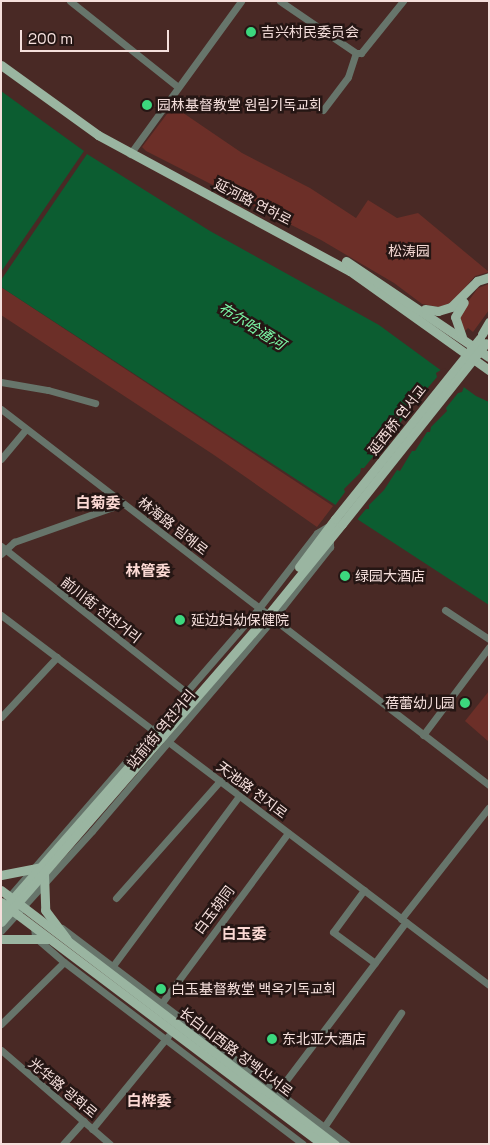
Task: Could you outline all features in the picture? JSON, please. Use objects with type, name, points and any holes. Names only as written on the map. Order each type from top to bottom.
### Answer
[{"type":"main road","name":"延河路 연하로","points":[[1,59],[72,113],[131,152],[309,240],[414,305],[488,369]]},
{"type":"main road","name":"延河路 연하로","points":[[1,65],[73,119],[325,256],[446,332],[462,337],[489,357]]},
{"type":"main road","points":[[414,305],[432,311],[448,308],[458,303],[477,281],[489,277]]},
{"type":"main road","points":[[446,332],[478,284],[489,281]]},
{"type":"main road","points":[[455,317],[462,337]]},
{"type":"main road","name":"延西桥 연서교","points":[[336,522],[485,337],[489,322]]},
{"type":"main road","name":"站前街 역전거리","points":[[1,922],[9,904],[43,874],[330,538],[336,522]]},
{"type":"main road","name":"站前街 역전거리","points":[[266,614],[336,522]]},
{"type":"main road","points":[[1,874],[30,871],[43,874],[45,910],[48,918],[61,928],[69,941]]},
{"type":"main road","name":"长白山西路 장백산서로","points":[[9,904],[48,939],[322,1144]]},
{"type":"main road","name":"长白山西路 장백산서로","points":[[9,904],[69,941],[275,1095],[335,1144]]},
{"type":"main road","points":[[1,939],[35,937],[48,939]]},
{"type":"street","points":[[70,1],[178,87]]},
{"type":"street","points":[[131,152],[242,1]]},
{"type":"street","points":[[280,1],[356,54]]},
{"type":"street","points":[[356,54],[361,53],[403,1]]},
{"type":"street","points":[[323,110],[348,77],[356,54]]},
{"type":"street","points":[[1,382],[48,390],[95,403]]},
{"type":"street","name":"林海路 림해로","points":[[1,409],[489,785]]},
{"type":"street","points":[[1,458],[26,429]]},
{"type":"street","points":[[2,550],[14,542],[113,507],[120,501]]},
{"type":"street","name":"前川街 전천거리","points":[[2,550],[186,692]]},
{"type":"street","points":[[445,610],[489,639]]},
{"type":"street","name":"站前街 역전거리","points":[[9,904],[92,831],[160,736],[186,692],[266,614]]},
{"type":"street","name":"天池路 천지로","points":[[1,615],[489,985]]},
{"type":"street","points":[[424,735],[489,647]]},
{"type":"street","points":[[1,717],[57,657]]},
{"type":"street","name":"站前街 역전거리","points":[[1,931],[9,904],[30,871],[160,736]]},
{"type":"street","points":[[116,898],[220,781]]},
{"type":"street","points":[[112,967],[239,796]]},
{"type":"street","points":[[347,1144],[275,1095],[375,963],[404,920],[489,807]]},
{"type":"street","name":"白玉胡同","points":[[161,1004],[288,833]]},
{"type":"street","points":[[364,890],[334,932],[375,963]]},
{"type":"street","points":[[34,928],[35,937],[64,962],[303,1144]]},
{"type":"street","points":[[61,928],[161,1004],[188,1029]]},
{"type":"street","points":[[1,1024],[64,962]]},
{"type":"street","points":[[324,1127],[401,1013]]},
{"type":"street","points":[[92,1129],[172,1031]]},
{"type":"street","name":"光华路 광화로","points":[[1,1050],[110,1144]]},
{"type":"street","points":[[63,1144],[84,1121]]},
{"type":"green space","name":"松涛园","points":[[173,106],[242,153],[310,188],[356,218],[368,200],[397,218],[418,213],[489,272],[475,276],[453,302],[439,307],[422,304],[394,283],[321,240],[146,151],[142,147]]},
{"type":"green space","points":[[489,284],[489,310],[473,332],[468,328],[465,331],[459,319],[461,311],[478,288]]},
{"type":"green space","points":[[1,287],[333,506],[317,527],[214,455],[1,315]]},
{"type":"green space","points":[[489,691],[489,742],[465,721]]},
{"type":"water","points":[[1,91],[84,151],[1,272]]},
{"type":"water","name":"布尔哈通河","points":[[87,154],[210,231],[379,325],[476,396],[489,402],[489,605],[1,287],[1,280]]},
{"type":"pier","points":[[444,368],[465,384],[462,392],[458,393],[446,408],[447,411],[431,427],[430,432],[427,432],[415,451],[412,451],[400,471],[397,470],[384,490],[369,505],[369,509],[366,509],[356,521],[334,507],[345,492],[344,489],[376,453],[374,451],[379,449],[390,431],[395,430],[406,415],[405,412],[421,396],[422,391],[425,391],[437,377],[436,373]]},
{"type":"place","name":"吉兴村民委员会","points":[[251,32]]},
{"type":"place","name":"园林基督教堂 원림기독교회","points":[[147,105]]},
{"type":"place","name":"绿园大酒店","points":[[345,576]]},
{"type":"place","name":"延边妇幼保健院","points":[[180,620]]},
{"type":"place","name":"蓓蕾幼儿园","points":[[465,703]]},
{"type":"place","name":"白玉基督教堂 백옥기독교회","points":[[161,989]]},
{"type":"place","name":"东北亚大酒店","points":[[272,1039]]},
{"type":"district","name":"白菊委","points":[[98,503]]},
{"type":"district","name":"林管委","points":[[148,571]]},
{"type":"district","name":"白玉委","points":[[244,934]]},
{"type":"district","name":"白桦委","points":[[149,1101]]}]
